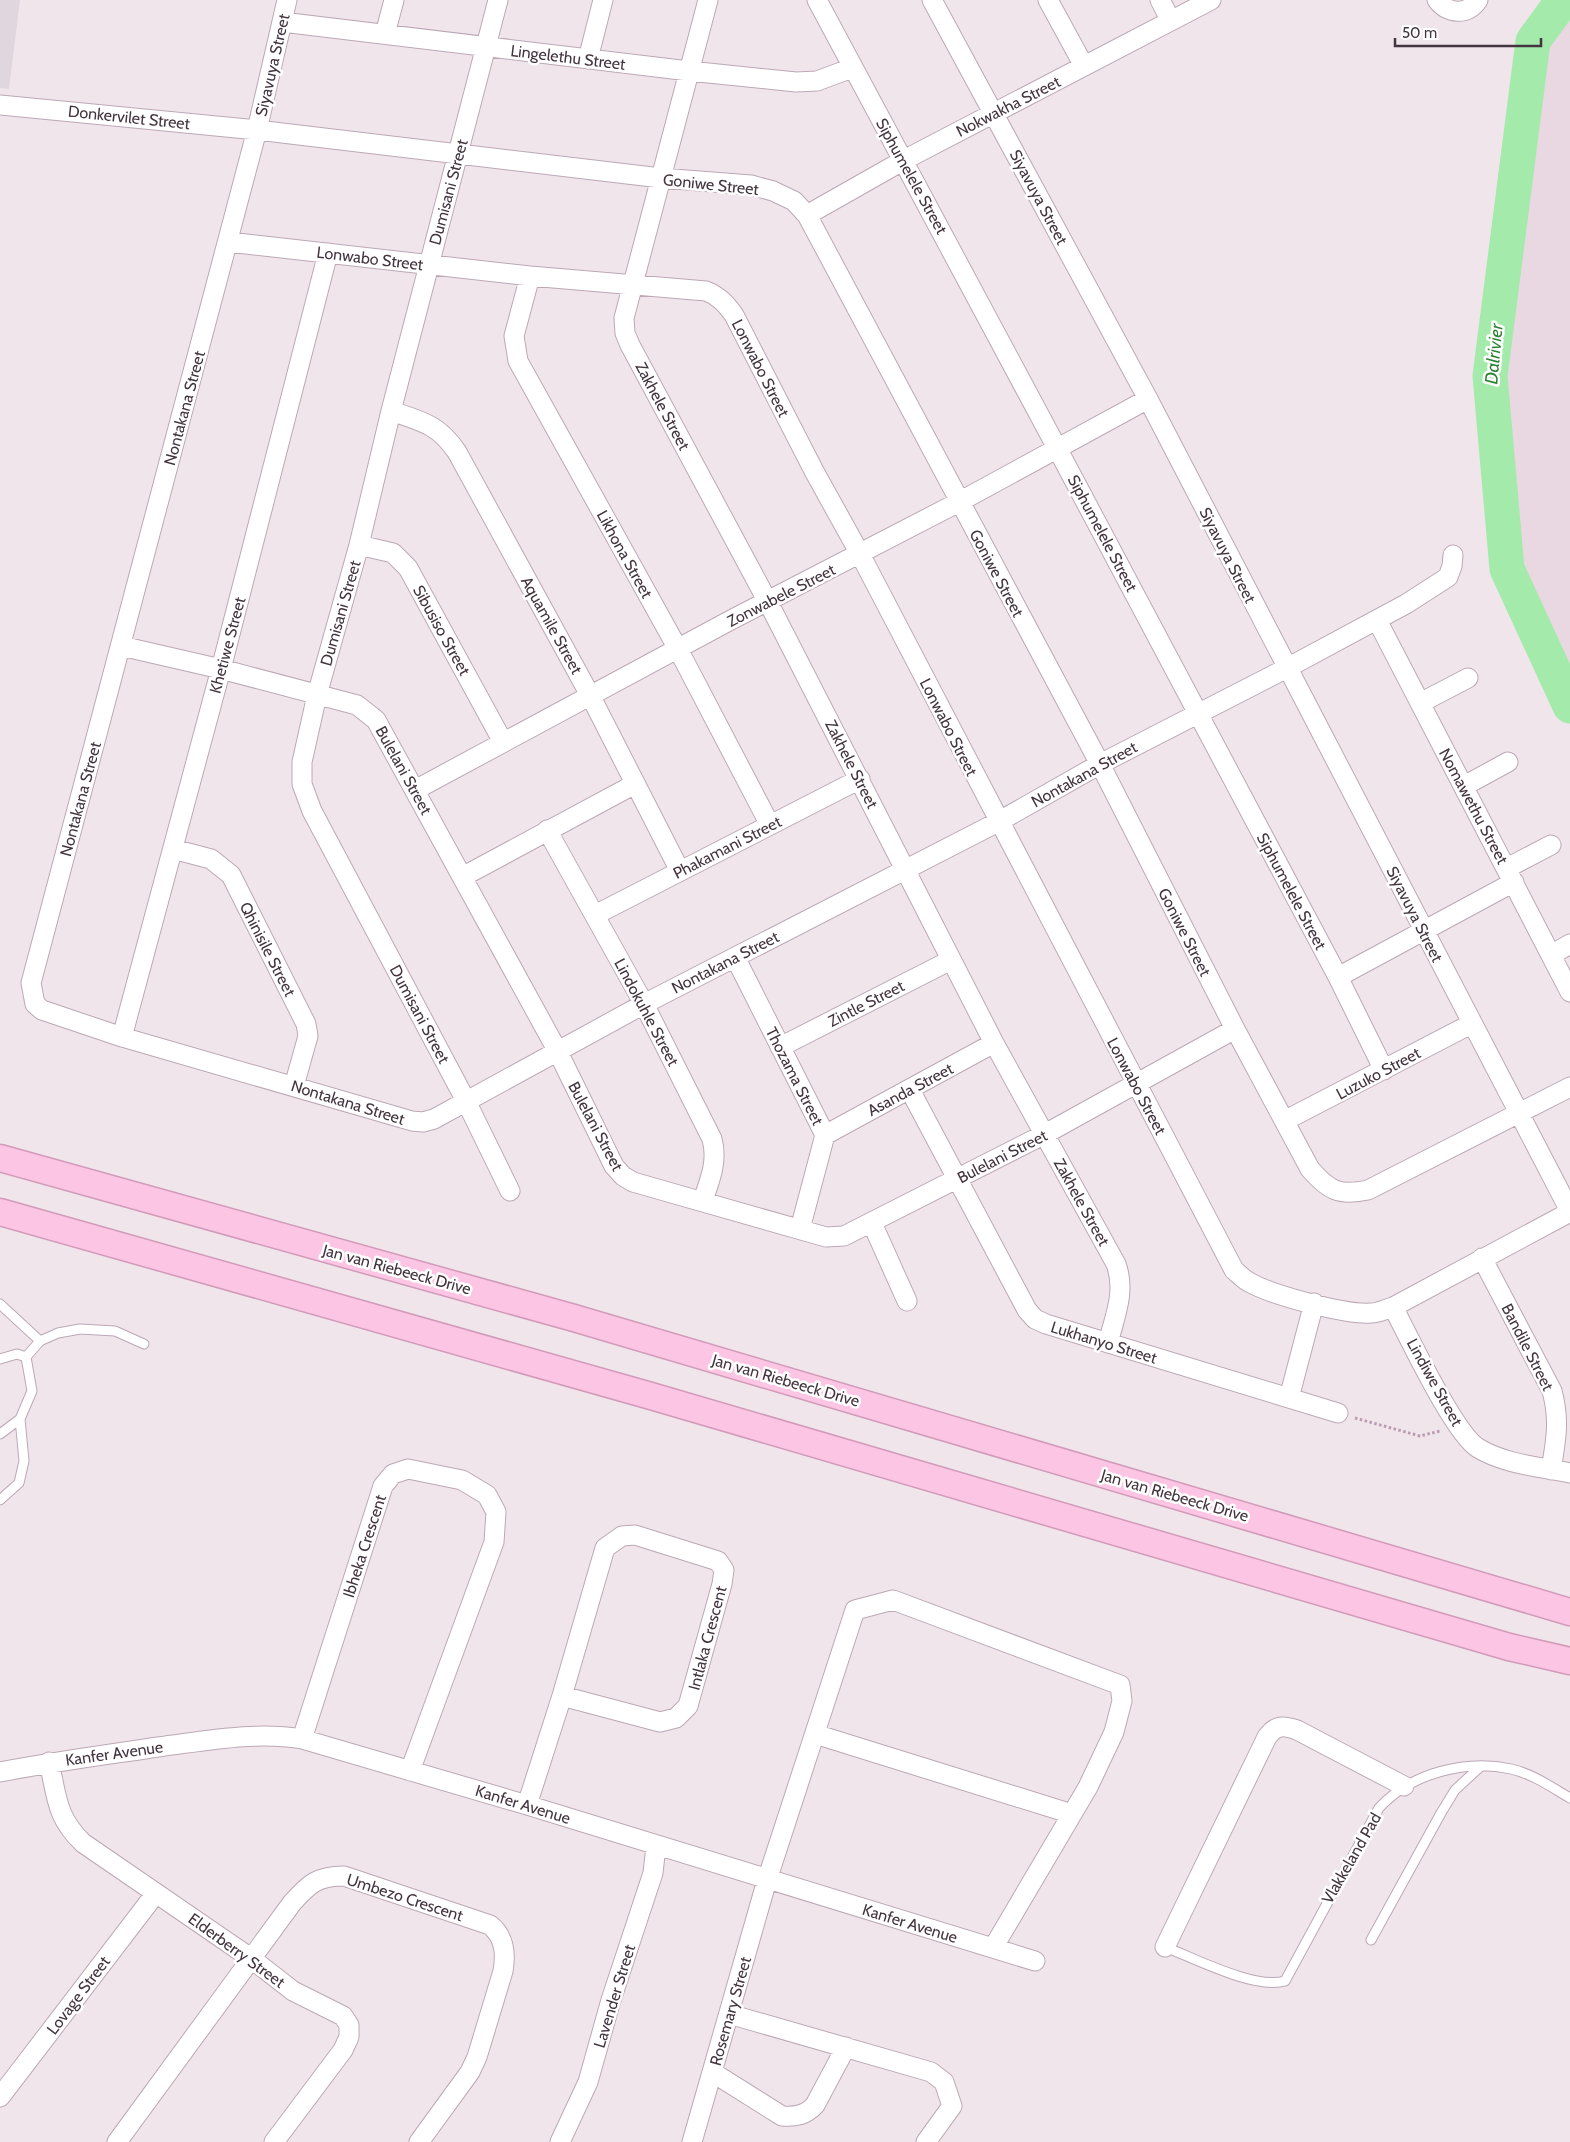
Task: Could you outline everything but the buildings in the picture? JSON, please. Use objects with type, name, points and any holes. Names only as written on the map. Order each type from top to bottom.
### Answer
[{"type":"main road","name":"Jan van Riebeeck Drive","points":[[0,1158],[574,1318],[1570,1612]]},
{"type":"main road","points":[[0,1212],[652,1396],[1509,1648],[1570,1661]]},
{"type":"street","name":"Siyavuya Street","points":[[257,130],[287,0]]},
{"type":"street","points":[[385,34],[394,0]]},
{"type":"street","name":"Dumisani Street","points":[[498,0],[428,265],[359,545],[317,695],[302,762],[302,784],[308,802],[466,1101],[510,1190]]},
{"type":"street","points":[[588,59],[603,0]]},
{"type":"street","points":[[661,178],[708,0]]},
{"type":"street","name":"Siphumelele Street","points":[[816,0],[904,160],[1338,977],[1384,1070]]},
{"type":"street","name":"Siyavuya Street","points":[[932,0],[1148,399],[1471,1024],[1570,1211]]},
{"type":"street","points":[[1048,0],[1084,66]]},
{"type":"street","points":[[1160,0],[1171,21]]},
{"type":"street","name":"Nokwakha Street","points":[[807,215],[904,160],[1211,0]]},
{"type":"street","points":[[1438,0],[1443,7],[1455,12],[1467,10],[1478,0]]},
{"type":"street","name":"Lingelethu Street","points":[[282,22],[486,48],[803,82],[817,81],[852,68]]},
{"type":"street","name":"Donkervilet Street","points":[[0,104],[257,130]]},
{"type":"street","name":"Goniwe Street","points":[[257,130],[458,155],[661,178],[751,186],[774,191],[794,201],[807,215],[1100,764],[1235,1029],[1310,1169],[1322,1183],[1335,1191],[1348,1194],[1368,1190],[1570,1087]]},
{"type":"street","name":"Nontakana Street","points":[[257,130],[31,983],[35,1004],[42,1010],[122,1037],[412,1121],[434,1119],[557,1050],[998,822],[1100,764],[1377,620],[1437,586],[1448,577],[1453,555]]},
{"type":"street","name":"Zakhele Street","points":[[661,178],[624,318],[625,332],[630,345],[768,602],[860,779],[994,1043],[1120,1273],[1121,1295],[1108,1343]]},
{"type":"street","name":"Lonwabo Street","points":[[228,242],[530,276],[706,291],[717,295],[726,303],[860,554],[998,822],[1234,1270],[1247,1282],[1261,1288],[1314,1303],[1361,1313],[1372,1313],[1393,1308],[1570,1211]]},
{"type":"street","name":"Khetiwe Street","points":[[122,1037],[221,668],[328,252]]},
{"type":"street","name":"Likhona Street","points":[[530,276],[514,336],[518,361],[678,649],[770,825]]},
{"type":"street","name":"Zonwabele Street","points":[[415,790],[502,742],[959,502],[1148,399]]},
{"type":"street","name":"Aquamile Street","points":[[391,411],[426,422],[448,439],[591,696],[680,871]]},
{"type":"street","name":"Sibusiso Street","points":[[359,545],[392,553],[408,568],[502,742]]},
{"type":"street","name":"Nomawethu Street","points":[[1377,620],[1511,875],[1570,992]]},
{"type":"street","name":"Bulelani Street","points":[[121,646],[221,668],[357,705],[368,711],[376,720],[464,876],[557,1050],[614,1166],[623,1176],[633,1182],[703,1200],[800,1229],[834,1237],[844,1236],[1045,1134],[1235,1029]]},
{"type":"street","points":[[1420,703],[1468,678]]},
{"type":"street","points":[[1464,786],[1508,762]]},
{"type":"street","name":"Phakamani Street","points":[[595,915],[860,779]]},
{"type":"street","points":[[464,876],[635,784]]},
{"type":"street","name":"Lindokuhle Street","points":[[548,830],[644,1004],[712,1139],[715,1163],[703,1200]]},
{"type":"street","points":[[1338,977],[1424,931],[1511,875],[1551,845]]},
{"type":"street","name":"Qhinisile Street","points":[[173,849],[211,859],[222,866],[235,884],[306,1024],[308,1036],[294,1086]]},
{"type":"street","points":[[1551,955],[1570,944]]},
{"type":"street","name":"Thozama Street","points":[[735,957],[825,1135],[800,1229]]},
{"type":"street","name":"Zintle Street","points":[[780,1047],[951,960]]},
{"type":"street","name":"Luzuko Street","points":[[1284,1121],[1471,1024]]},
{"type":"street","name":"Asanda Street","points":[[825,1135],[994,1043]]},
{"type":"street","name":"Lukhanyo Street","points":[[910,1090],[1026,1310],[1035,1319],[1046,1324],[1338,1413]]},
{"type":"street","points":[[872,1223],[907,1301]]},
{"type":"street","name":"Bandile Street","points":[[1482,1258],[1552,1390],[1558,1411],[1558,1432],[1551,1470]]},
{"type":"street","points":[[1289,1398],[1314,1303]]},
{"type":"street","name":"Lindiwe Street","points":[[1393,1308],[1458,1426],[1476,1447],[1495,1457],[1570,1473]]},
{"type":"street","name":"Ibheka Crescent","points":[[302,1739],[383,1486],[393,1474],[408,1469],[462,1480],[487,1495],[496,1512],[494,1542],[410,1771]]},
{"type":"street","name":"Intlaka Crescent","points":[[526,1805],[562,1696],[605,1548],[622,1536],[635,1535],[718,1561],[724,1570],[722,1584],[688,1706],[676,1718],[660,1722],[562,1696]]},
{"type":"street","name":"Rosemary Street","points":[[692,2142],[767,1880],[855,1610],[893,1600],[1120,1684],[1122,1701],[1114,1732],[1072,1814]]},
{"type":"street","points":[[1165,1947],[1267,1737],[1273,1729],[1283,1725],[1297,1730],[1404,1786]]},
{"type":"street","points":[[815,1734],[1072,1814],[993,1948]]},
{"type":"street","name":"Kanfer Avenue","points":[[0,1772],[49,1762],[235,1736],[280,1736],[302,1739],[526,1805],[1034,1961]]},
{"type":"street","name":"Elderberry Street","points":[[49,1762],[59,1809],[72,1832],[83,1843],[252,1959],[293,1991],[344,2016],[349,2025],[349,2037],[344,2050],[274,2142]]},
{"type":"street","name":"Lavender Street","points":[[560,2142],[588,2082],[611,2000],[653,1873],[656,1846]]},
{"type":"street","name":"Umbezo Crescent","points":[[116,2142],[306,1888],[316,1880],[330,1876],[344,1876],[490,1925],[498,1931],[505,1958],[477,2057],[464,2080],[419,2142]]},
{"type":"street","name":"Lovage Street","points":[[0,2097],[156,1893]]},
{"type":"street","points":[[729,2014],[932,2072],[944,2082],[952,2106],[926,2142]]},
{"type":"street","points":[[712,2072],[782,2116],[795,2117],[810,2111],[816,2105],[846,2047]]},
{"type":"lane","points":[[0,1304],[40,1342]]},
{"type":"lane","points":[[26,1358],[40,1342],[58,1332],[80,1329],[115,1331],[144,1344]]},
{"type":"lane","points":[[0,1359],[17,1354],[26,1358]]},
{"type":"lane","points":[[0,1500],[19,1483],[24,1461],[20,1419],[32,1390],[26,1358]]},
{"type":"lane","points":[[0,1434],[20,1419]]},
{"type":"lane","points":[[1371,1940],[1455,1790],[1481,1766]]},
{"type":"lane","name":"Vlakkeland Pad","points":[[1165,1947],[1252,1980],[1275,1984],[1285,1981],[1380,1808],[1404,1786],[1423,1777],[1452,1769],[1481,1766],[1511,1769],[1536,1778],[1570,1798]]},
{"type":"path","points":[[1338,1413],[1420,1436],[1458,1426]]},
{"type":"shaded area","points":[[0,0],[20,0],[9,89],[0,88]]},
{"type":"shaded area","points":[[1563,0],[1570,0],[1570,706],[1507,569],[1490,376],[1533,41]]},
{"type":"waterway","name":"Dalrivier","points":[[1563,0],[1533,41],[1490,376],[1507,569],[1570,706]]}]
